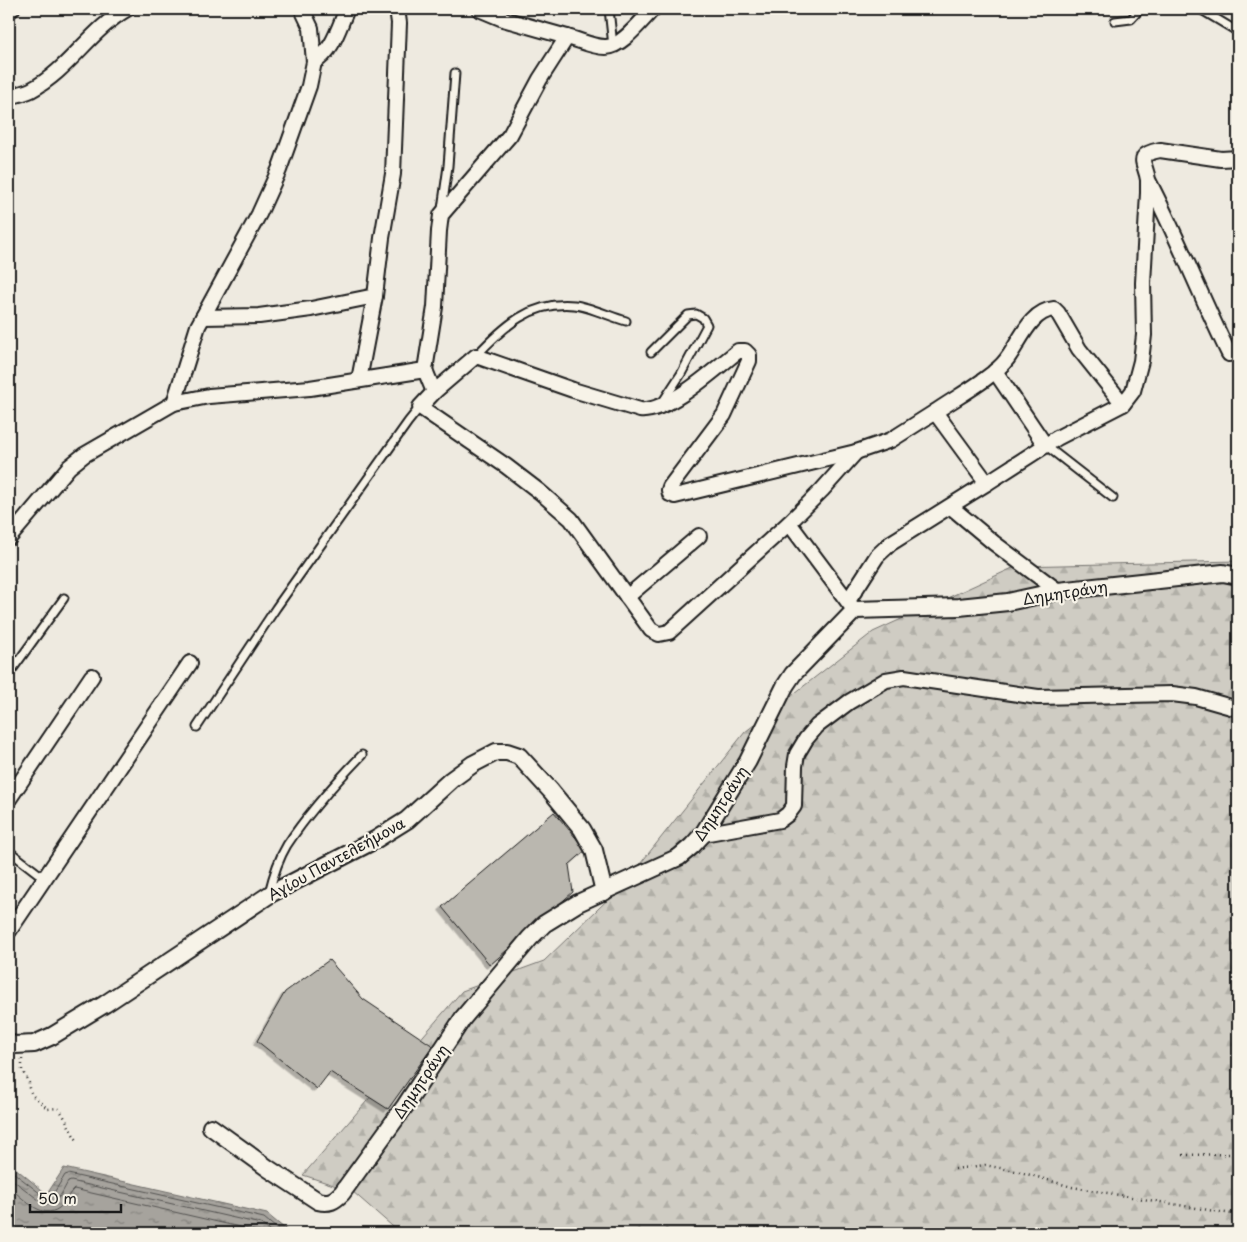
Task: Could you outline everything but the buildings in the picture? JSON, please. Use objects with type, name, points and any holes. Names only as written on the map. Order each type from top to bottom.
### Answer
[{"type":"street","points":[[9,97],[31,90],[56,72],[104,25],[127,9]]},
{"type":"street","points":[[174,403],[190,349],[203,317],[259,214],[279,170],[309,86],[314,62],[311,28],[302,9]]},
{"type":"street","points":[[314,62],[323,57],[330,49],[347,9]]},
{"type":"street","points":[[359,380],[375,296],[382,238],[393,174],[399,22],[397,9]]},
{"type":"street","points":[[479,9],[502,19],[605,48],[621,42],[653,9]]},
{"type":"street","points":[[434,392],[425,370],[435,307],[441,215],[510,135],[540,79],[567,37]]},
{"type":"street","points":[[1229,354],[1142,164],[1144,157],[1150,152],[1160,150],[1221,159],[1238,158]]},
{"type":"street","points":[[789,524],[851,605],[877,556],[891,543],[951,507],[1045,445],[1122,404],[1133,391],[1141,362],[1144,335],[1143,283],[1148,179]]},
{"type":"street","points":[[203,317],[259,316],[311,309],[375,296]]},
{"type":"street","points":[[856,452],[789,524],[669,632],[659,634],[651,630],[571,519],[506,466],[420,407],[434,392],[476,356],[573,390],[649,411],[659,408],[684,392],[738,352],[745,351],[749,355],[749,361],[724,416],[670,486],[670,494],[675,496],[856,452],[890,440],[996,371],[1006,360],[1035,318],[1047,310],[1054,309],[1089,364],[1122,404]]},
{"type":"street","points":[[9,538],[84,454],[174,403],[189,398],[310,388],[425,370]]},
{"type":"street","points":[[996,371],[1045,445]]},
{"type":"street","points":[[935,412],[986,483]]},
{"type":"street","points":[[951,507],[994,543],[1058,591]]},
{"type":"street","points":[[626,597],[699,536]]},
{"type":"street","name":"Δημητράνη","points":[[211,1127],[318,1202],[326,1203],[335,1200],[405,1106],[463,1018],[544,924],[578,903],[679,857],[703,834],[748,760],[785,686],[851,605],[959,607],[1008,602],[1058,591],[1223,573],[1238,576]]},
{"type":"street","points":[[9,931],[190,663]]},
{"type":"street","points":[[9,799],[92,676]]},
{"type":"street","points":[[703,834],[780,820],[788,814],[794,806],[797,754],[806,739],[817,726],[849,702],[886,680],[904,677],[1038,696],[1172,694],[1196,697],[1238,708]]},
{"type":"street","name":"Αγίου Παντελεήμονα","points":[[16,1044],[34,1044],[52,1036],[98,1008],[268,895],[375,840],[407,820],[451,780],[473,764],[496,752],[507,752],[519,756],[582,829],[594,850],[604,892]]},
{"type":"lane","points":[[609,9],[613,46]]},
{"type":"lane","points":[[1115,21],[1130,19],[1140,9]]},
{"type":"lane","points":[[1200,9],[1238,33]]},
{"type":"lane","points":[[441,215],[448,166],[455,73]]},
{"type":"lane","points":[[476,356],[520,316],[546,305],[576,305],[626,321]]},
{"type":"lane","points":[[651,352],[688,316],[696,314],[703,318],[707,326],[681,374],[659,408]]},
{"type":"lane","points":[[197,727],[276,608],[420,407]]},
{"type":"lane","points":[[1045,445],[1113,498]]},
{"type":"lane","points":[[9,674],[64,598]]},
{"type":"lane","points":[[268,895],[274,871],[286,846],[329,790],[362,755]]},
{"type":"lane","points":[[9,851],[44,878]]},
{"type":"path","points":[[16,1044],[22,1070],[29,1083],[32,1095],[48,1109],[58,1108],[72,1135],[78,1141]]},
{"type":"path","points":[[1183,1155],[1232,1154],[1238,1169]]},
{"type":"path","points":[[955,1169],[985,1165],[1020,1172],[1072,1187],[1238,1215]]},
{"type":"green space","points":[[1238,561],[1238,1233],[400,1233],[352,1191],[303,1175],[462,991],[544,961],[625,883],[745,732],[873,632],[1017,566]]},
{"type":"water","points":[[9,1163],[47,1194],[64,1168],[267,1214],[290,1233],[9,1233]]}]
